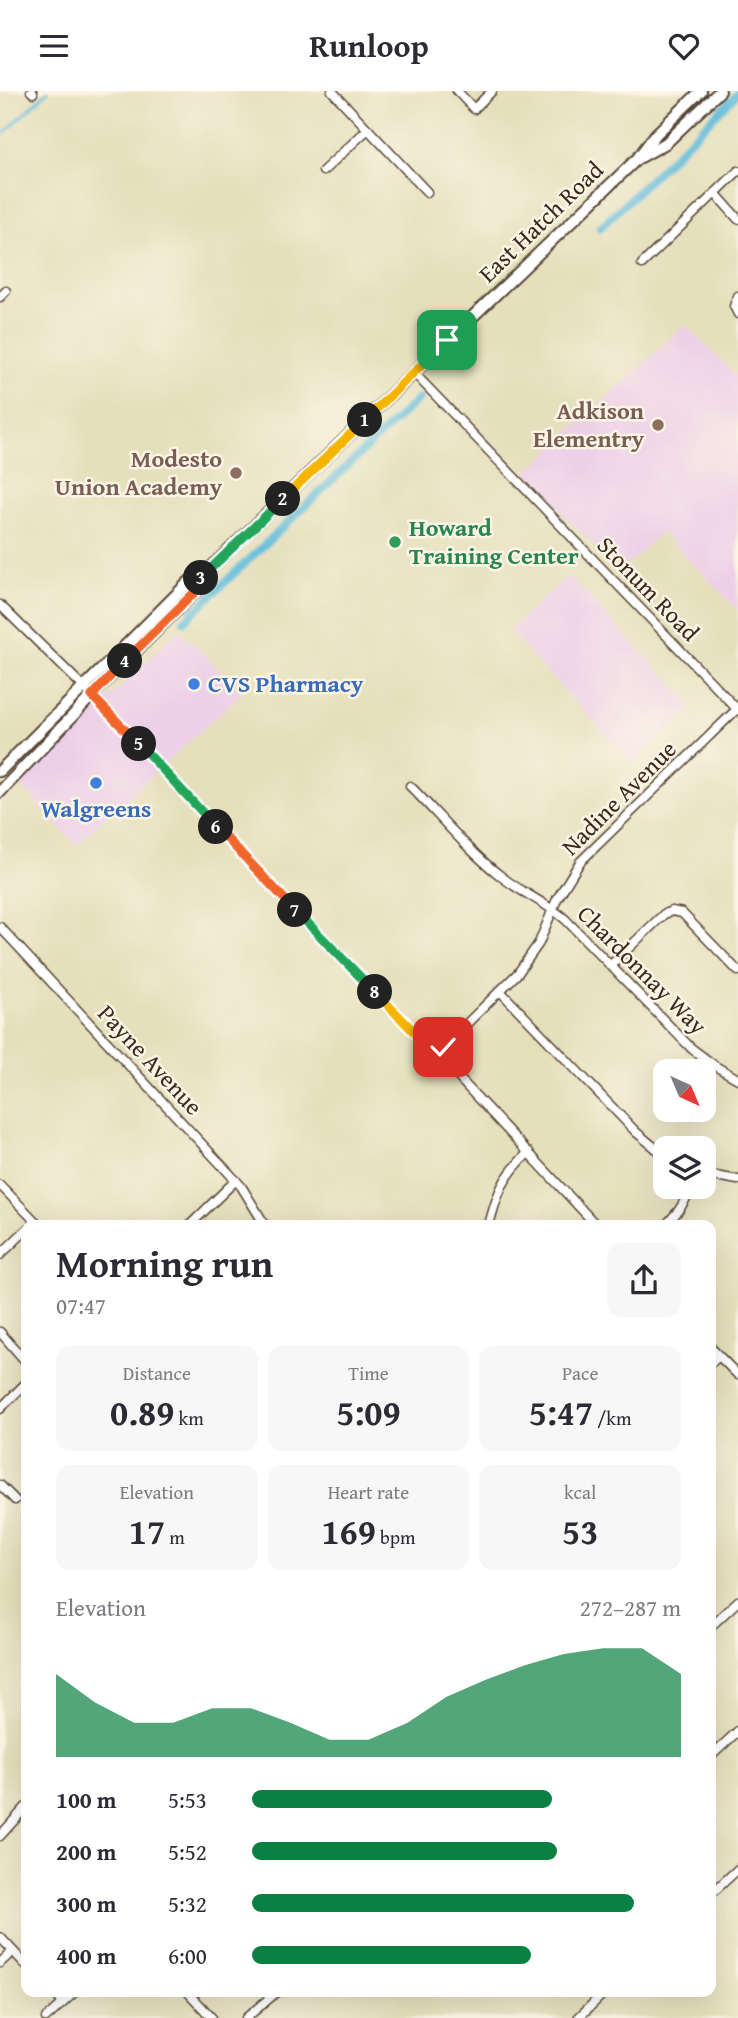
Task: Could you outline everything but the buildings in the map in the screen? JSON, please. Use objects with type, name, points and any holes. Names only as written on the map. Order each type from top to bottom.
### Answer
[{"type":"main road","name":"East Hatch Road","points":[[0,771],[190,581],[200,578],[638,158],[656,134],[701,91]]},
{"type":"main road","name":"East Hatch Road","points":[[638,158],[666,143],[720,91]]},
{"type":"main road","name":"East Hatch Road","points":[[0,792],[198,589],[200,578]]},
{"type":"street","points":[[332,91],[427,192]]},
{"type":"street","points":[[457,91],[474,109],[492,91]]},
{"type":"street","points":[[323,171],[368,129]]},
{"type":"street","points":[[642,264],[738,171]]},
{"type":"street","points":[[715,194],[738,219]]},
{"type":"street","points":[[736,310],[738,296]]},
{"type":"street","name":"Stonum Road","points":[[414,373],[738,709]]},
{"type":"street","points":[[0,605],[84,687],[591,1220]]},
{"type":"street","name":"Nadine Avenue","points":[[436,1054],[501,992],[529,959],[565,884],[580,862],[738,709]]},
{"type":"street","name":"Chardonnay Way","points":[[410,786],[489,867],[517,888],[554,909],[691,1048],[738,1079]]},
{"type":"street","points":[[610,966],[664,915],[673,911],[682,913],[738,971]]},
{"type":"street","name":"Payne Avenue","points":[[0,927],[236,1180],[262,1220]]},
{"type":"street","points":[[501,992],[636,1132],[653,1146]]},
{"type":"street","points":[[490,1220],[498,1190],[529,1152]]},
{"type":"street","points":[[716,1176],[738,1180]]},
{"type":"street","points":[[195,1220],[236,1180]]},
{"type":"street","points":[[0,1185],[31,1220]]},
{"type":"street","points":[[671,1220],[686,1199]]},
{"type":"street","points":[[0,1255],[21,1235]]},
{"type":"street","points":[[0,1332],[21,1356]]},
{"type":"street","points":[[716,1353],[738,1375]]},
{"type":"street","points":[[716,1359],[719,1356]]},
{"type":"street","points":[[0,1409],[21,1388]]},
{"type":"street","points":[[0,1485],[15,1500]]},
{"type":"street","points":[[716,1621],[738,1601]]},
{"type":"street","points":[[716,1751],[738,1731]]},
{"type":"street","points":[[0,1836],[21,1813]]},
{"type":"street","points":[[716,1889],[738,1869]]},
{"type":"street","points":[[0,1937],[21,1960]]},
{"type":"street","points":[[0,1963],[13,1951]]},
{"type":"street","points":[[58,1997],[63,2003]]},
{"type":"street","points":[[46,2018],[70,1997]]},
{"type":"street","points":[[193,1997],[212,2018]]},
{"type":"street","points":[[246,2018],[271,1997]]},
{"type":"street","points":[[578,2018],[600,1997]]},
{"type":"shaded area","name":"Adkison Elementry","points":[[685,325],[738,377],[738,610],[662,532],[619,572],[525,474]]},
{"type":"shaded area","points":[[568,575],[693,706],[633,764],[509,631]]},
{"type":"shaded area","points":[[179,630],[243,692],[76,845],[20,784]]},
{"type":"waterway","points":[[0,137],[48,91]]},
{"type":"waterway","points":[[600,228],[738,93]]},
{"type":"waterway","points":[[184,621],[419,398]]},
{"type":"place","name":"Adkison Elementry","points":[[658,425]]},
{"type":"place","name":"Modesto Union Academy","points":[[236,473]]},
{"type":"place","name":"Howard Training Center","points":[[395,542]]},
{"type":"place","name":"CVS Pharmacy","points":[[194,684]]},
{"type":"place","name":"Walgreens","points":[[96,783]]},
{"type":"route","points":[[443,1047],[436,1054],[92,696],[198,589],[200,578],[447,340]]}]
